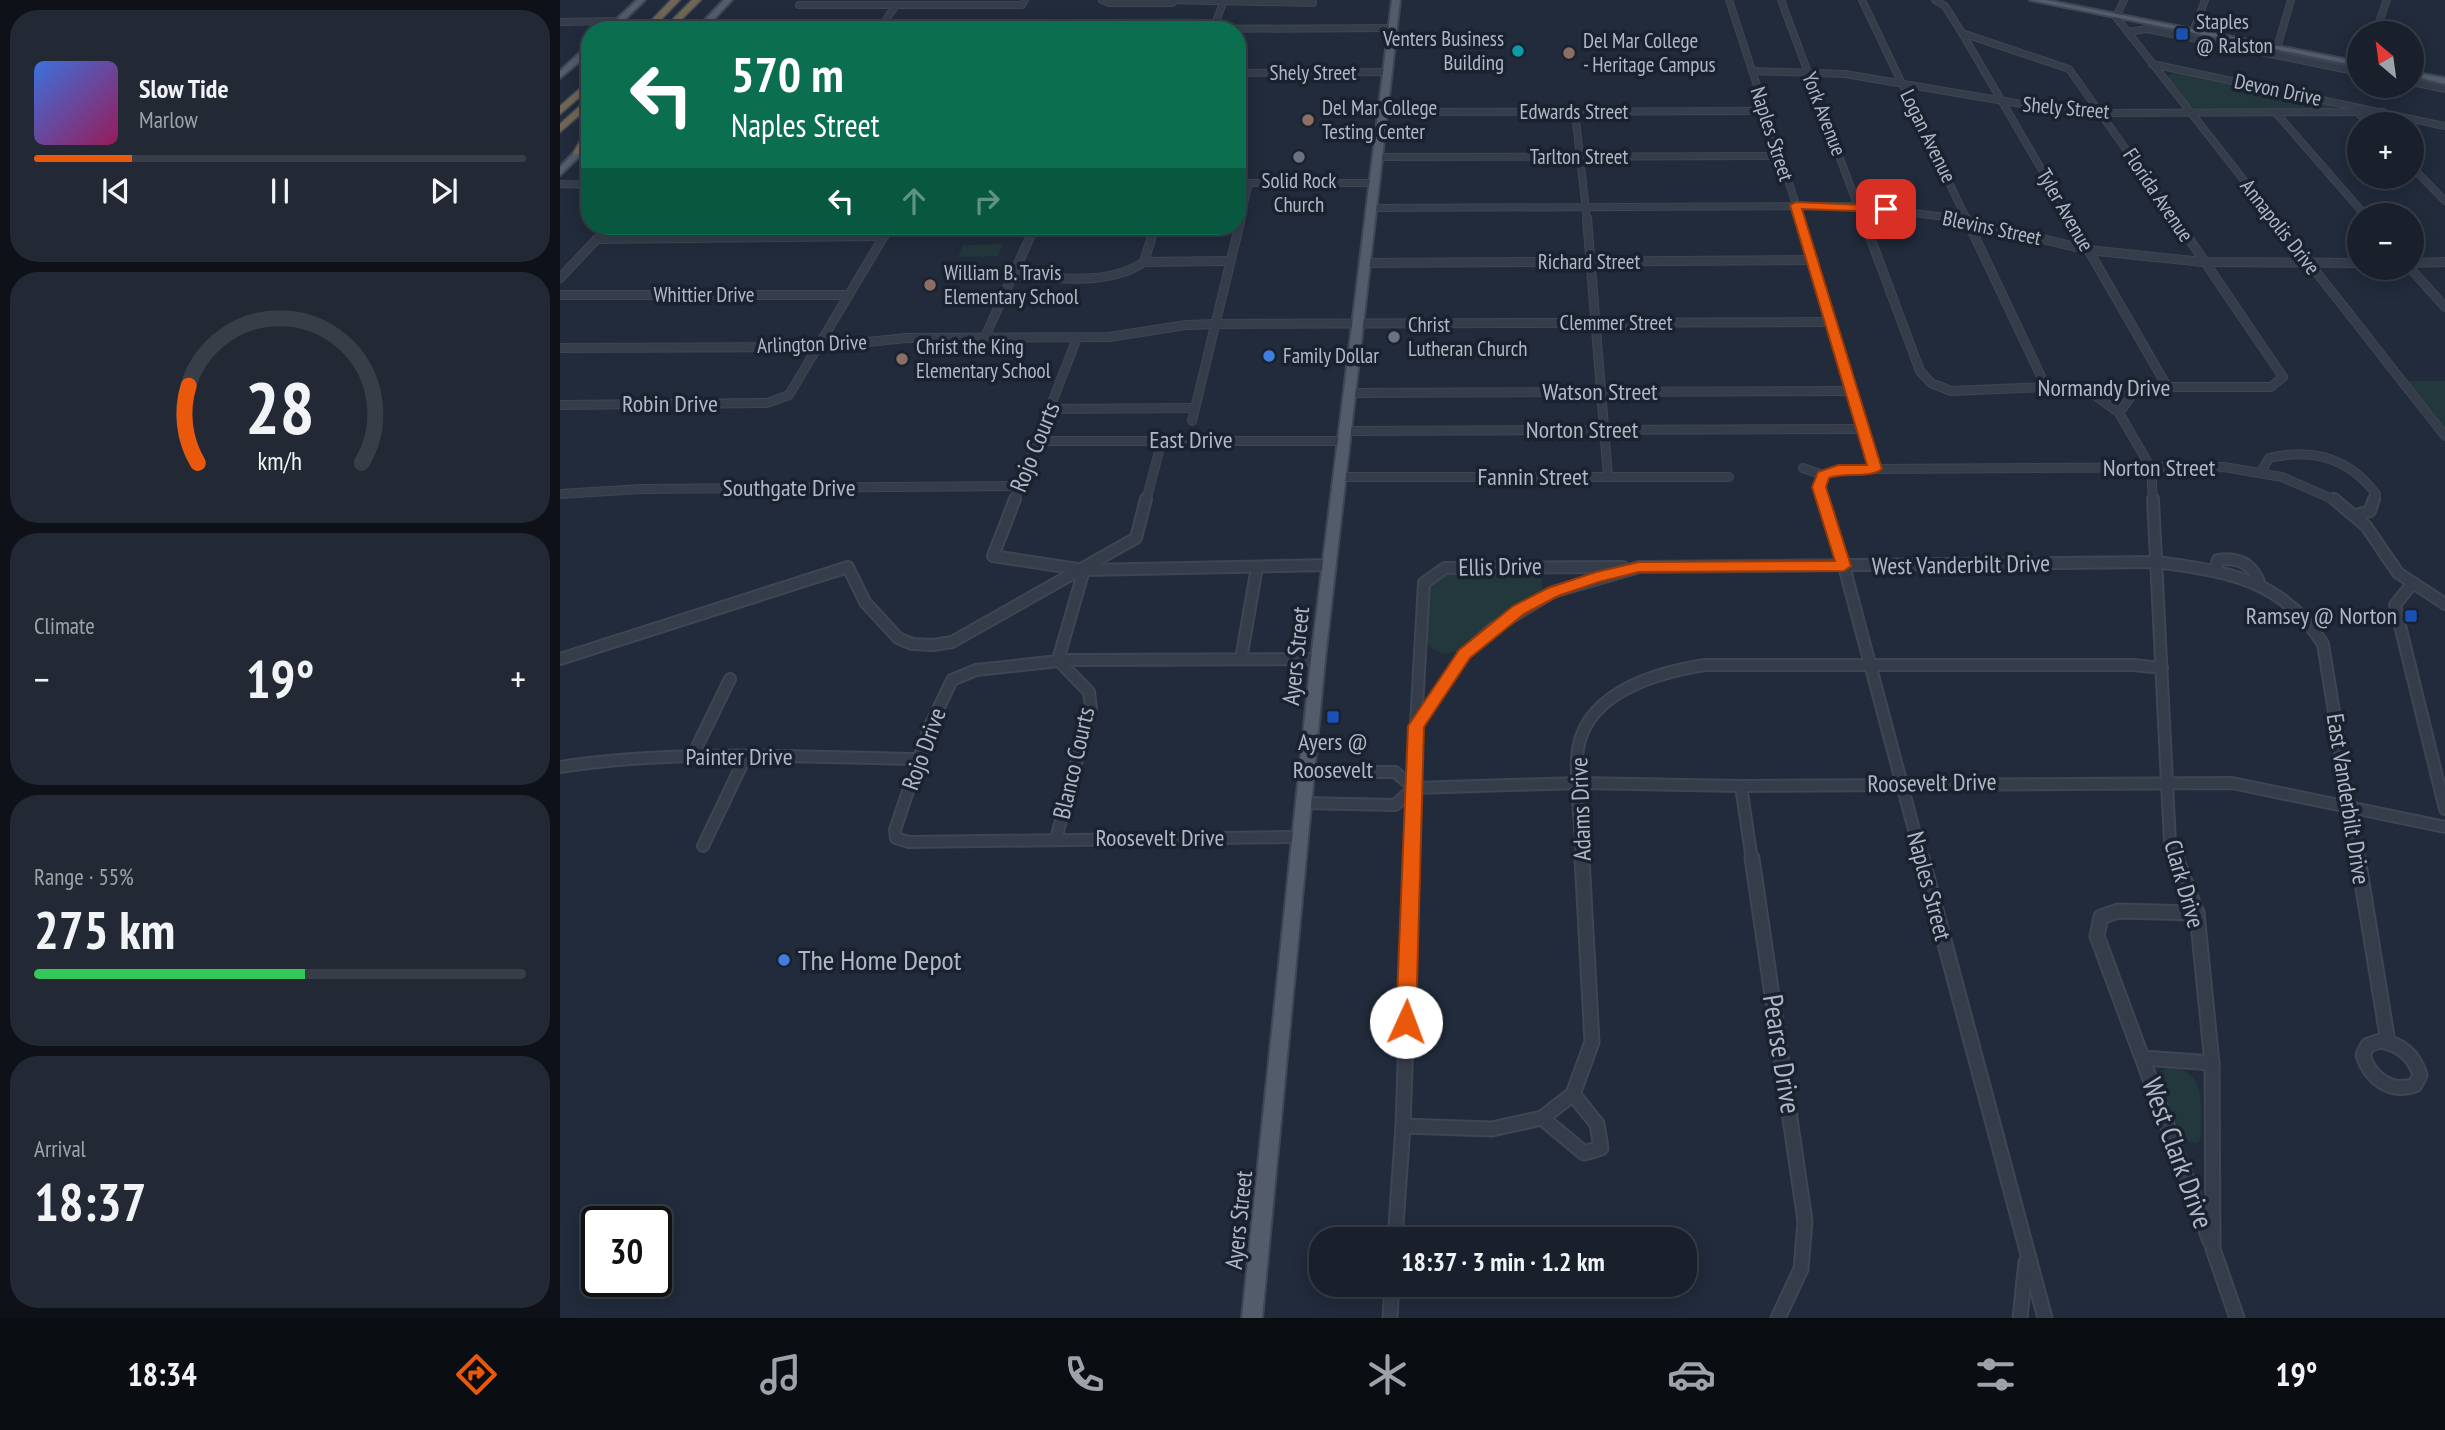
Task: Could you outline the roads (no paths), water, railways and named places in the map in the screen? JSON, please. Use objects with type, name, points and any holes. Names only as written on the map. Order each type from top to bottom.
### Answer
[{"type":"highway","points":[[655,21],[676,0]]},
{"type":"highway","points":[[675,21],[697,0]]},
{"type":"highway","points":[[560,96],[581,82]]},
{"type":"highway","points":[[560,111],[581,91]]},
{"type":"highway","points":[[560,130],[581,109]]},
{"type":"highway","points":[[578,153],[581,148]]},
{"type":"main road","points":[[618,21],[640,0]]},
{"type":"main road","points":[[708,21],[728,0]]},
{"type":"main road","name":"Ayers Street","points":[[1252,1318],[1318,659],[1396,0]]},
{"type":"main road","points":[[2034,0],[2347,62]]},
{"type":"main road","points":[[560,75],[581,56]]},
{"type":"main road","points":[[2424,77],[2445,81]]},
{"type":"main road","points":[[560,171],[581,150]]},
{"type":"street","points":[[1102,0],[1109,3],[1223,4],[1313,1]]},
{"type":"street","points":[[1167,0],[1184,3]]},
{"type":"street","name":"Naples Street","points":[[1729,0],[1814,260],[1861,429],[1875,469]]},
{"type":"street","name":"York Avenue","points":[[1781,0],[1920,371],[1931,383]]},
{"type":"street","name":"Logan Avenue","points":[[1862,0],[1969,219],[2046,387]]},
{"type":"street","points":[[1935,0],[1945,6],[1962,33]]},
{"type":"street","points":[[2116,17],[2124,0]]},
{"type":"street","points":[[2193,32],[2206,0]]},
{"type":"street","points":[[2277,48],[2291,0]]},
{"type":"street","points":[[2379,21],[2387,0]]},
{"type":"street","points":[[801,3],[876,2],[896,5],[1023,2]]},
{"type":"street","points":[[1216,21],[1223,4]]},
{"type":"street","points":[[885,21],[896,5]]},
{"type":"street","name":"Annapolis Drive","points":[[2116,17],[2445,436]]},
{"type":"street","points":[[560,22],[581,22]]},
{"type":"street","points":[[1246,29],[1392,28]]},
{"type":"street","points":[[2127,32],[2147,29],[2347,70]]},
{"type":"street","name":"Tyler Avenue","points":[[1962,33],[2168,388]]},
{"type":"street","name":"Florida Avenue","points":[[1962,33],[2069,69],[2103,113],[2283,377],[2278,383]]},
{"type":"street","name":"Devon Drive","points":[[2152,64],[2383,112]]},
{"type":"street","name":"Shely Street","points":[[1752,71],[1807,71],[1901,82],[2002,102],[2103,113],[2347,113]]},
{"type":"street","name":"Shely Street","points":[[1246,73],[1388,72]]},
{"type":"street","points":[[2424,85],[2445,89]]},
{"type":"street","name":"Edwards Street","points":[[1383,112],[1765,111]]},
{"type":"street","points":[[1575,112],[1583,206],[1592,262],[1608,477]]},
{"type":"street","points":[[2277,114],[2355,203]]},
{"type":"street","name":"Devon Drive","points":[[2424,121],[2445,126]]},
{"type":"street","name":"Tarlton Street","points":[[1378,158],[1780,156]]},
{"type":"street","points":[[2424,179],[2445,201]]},
{"type":"street","points":[[1246,195],[1249,183],[1376,183]]},
{"type":"street","points":[[560,184],[581,185]]},
{"type":"street","name":"Blevins Street","points":[[1372,208],[1859,205],[1969,219],[2088,250],[2203,262],[2347,263]]},
{"type":"street","points":[[985,337],[1031,235]]},
{"type":"street","points":[[1013,276],[1108,276],[1138,269],[1144,262],[1152,235]]},
{"type":"street","points":[[1192,421],[1236,235]]},
{"type":"street","points":[[560,278],[597,239],[884,236]]},
{"type":"street","points":[[820,347],[884,236]]},
{"type":"street","name":"Richard Street","points":[[1365,262],[1814,260]]},
{"type":"street","points":[[1144,262],[1229,261]]},
{"type":"street","points":[[2424,262],[2445,262]]},
{"type":"street","points":[[2421,280],[2445,307]]},
{"type":"street","name":"Whittier Drive","points":[[560,295],[848,295]]},
{"type":"street","name":"Clemmer Street","points":[[1357,324],[1832,322]]},
{"type":"street","name":"Arlington Drive","points":[[560,348],[820,347],[906,338],[1077,338],[1216,324],[1357,324]]},
{"type":"street","name":"Rojo Courts","points":[[1077,338],[993,556],[1084,570]]},
{"type":"street","name":"Robin Drive","points":[[560,405],[752,404],[779,401],[789,396],[820,347]]},
{"type":"street","name":"Normandy Drive","points":[[1931,383],[1951,391],[2046,387],[2271,387],[2278,383]]},
{"type":"street","name":"Clark Drive","points":[[2087,389],[2099,401],[2119,413],[2151,468],[2170,843],[2197,913],[2212,1063],[2213,1249],[2237,1318]]},
{"type":"street","points":[[2119,413],[2130,398],[2129,389]]},
{"type":"street","name":"Watson Street","points":[[1349,393],[1851,391]]},
{"type":"street","points":[[1050,408],[1194,408]]},
{"type":"street","name":"Norton Street","points":[[1343,436],[1606,430],[1861,429]]},
{"type":"street","name":"East Drive","points":[[1039,441],[1343,436]]},
{"type":"street","points":[[560,659],[848,568],[865,602],[898,638],[912,644],[952,642],[1084,570],[1136,538],[1161,440]]},
{"type":"street","points":[[2262,470],[2269,458],[2285,453],[2303,452],[2337,461],[2357,471],[2376,494],[2370,511],[2356,515]]},
{"type":"street","points":[[1803,468],[1823,475]]},
{"type":"street","name":"Norton Street","points":[[1823,475],[1838,470],[1875,469],[2262,470],[2304,485],[2356,515],[2397,572],[2411,585],[2445,604]]},
{"type":"street","name":"Naples Street","points":[[1823,475],[1819,487],[1844,566],[2045,1318]]},
{"type":"street","name":"Fannin Street","points":[[1338,477],[1729,477]]},
{"type":"street","name":"Southgate Drive","points":[[560,494],[641,489],[1019,486]]},
{"type":"street","name":"West Vanderbilt Drive","points":[[1416,726],[1465,654],[1500,623],[1553,592],[1596,577],[1639,567],[2157,562]]},
{"type":"street","name":"East Vanderbilt Drive","points":[[2157,562],[2215,570],[2260,585],[2295,606],[2312,623],[2323,644],[2388,1042]]},
{"type":"street","points":[[1084,570],[1329,565]]},
{"type":"street","points":[[1241,659],[1257,567]]},
{"type":"street","name":"Ellis Drive","points":[[1416,726],[1424,583],[1432,575],[1445,568],[1639,567]]},
{"type":"street","points":[[1084,570],[1058,660],[1318,659]]},
{"type":"street","points":[[2411,585],[2395,605],[2445,809]]},
{"type":"street","name":"Rojo Drive","points":[[896,838],[895,830],[946,687],[968,671],[1058,660]]},
{"type":"street","name":"Blanco Courts","points":[[1056,839],[1091,708],[1089,692],[1058,660]]},
{"type":"street","name":"Adams Drive","points":[[1573,1094],[1592,1042],[1577,756],[1584,729],[1620,692],[1644,679],[1705,665],[2133,665],[2162,668]]},
{"type":"street","points":[[692,757],[730,679]]},
{"type":"street","points":[[1396,1227],[1403,1126],[1416,726]]},
{"type":"street","name":"Painter Drive","points":[[560,767],[613,759],[692,757],[919,759]]},
{"type":"street","points":[[703,845],[746,757]]},
{"type":"street","points":[[1306,772],[1395,772],[1413,788]]},
{"type":"street","name":"Roosevelt Drive","points":[[1303,803],[1395,805],[1413,788],[1578,783],[1741,786],[2165,781],[2232,783],[2445,827]]},
{"type":"street","name":"Pearse Drive","points":[[1741,786],[1802,1184],[1807,1234],[1807,1247],[1791,1300],[1778,1318]]},
{"type":"street","name":"Roosevelt Drive","points":[[896,838],[909,842],[1299,837]]},
{"type":"street","name":"West Clark Drive","points":[[2197,913],[2118,911],[2101,918],[2096,936],[2144,1058],[2213,1249]]},
{"type":"street","name":"West Clark Drive","points":[[2144,1058],[2212,1063]]},
{"type":"street","points":[[1403,1126],[1492,1129],[1542,1118],[1573,1094],[1597,1124],[1601,1148],[1592,1153],[1584,1153],[1542,1118]]},
{"type":"street","points":[[2020,1318],[2027,1254]]},
{"type":"street","points":[[1390,1318],[1391,1297]]},
{"type":"place","name":"Staples @ Ralston","points":[[2182,34]]},
{"type":"place","name":"Venters Business Building","points":[[1518,51]]},
{"type":"place","name":"Del Mar College - Heritage Campus","points":[[1569,53]]},
{"type":"place","name":"Del Mar College Testing Center","points":[[1308,120]]},
{"type":"place","name":"Solid Rock Church","points":[[1299,157]]},
{"type":"place","name":"William B. Travis Elementary School","points":[[930,285]]},
{"type":"place","name":"Christ Lutheran Church","points":[[1394,337]]},
{"type":"place","name":"Family Dollar","points":[[1269,356]]},
{"type":"place","name":"Christ the King Elementary School","points":[[902,359]]},
{"type":"place","name":"Ramsey @ Norton","points":[[2411,616]]},
{"type":"place","name":"Ayers @ Roosevelt","points":[[1333,717]]},
{"type":"place","name":"The Home Depot","points":[[784,960]]}]
